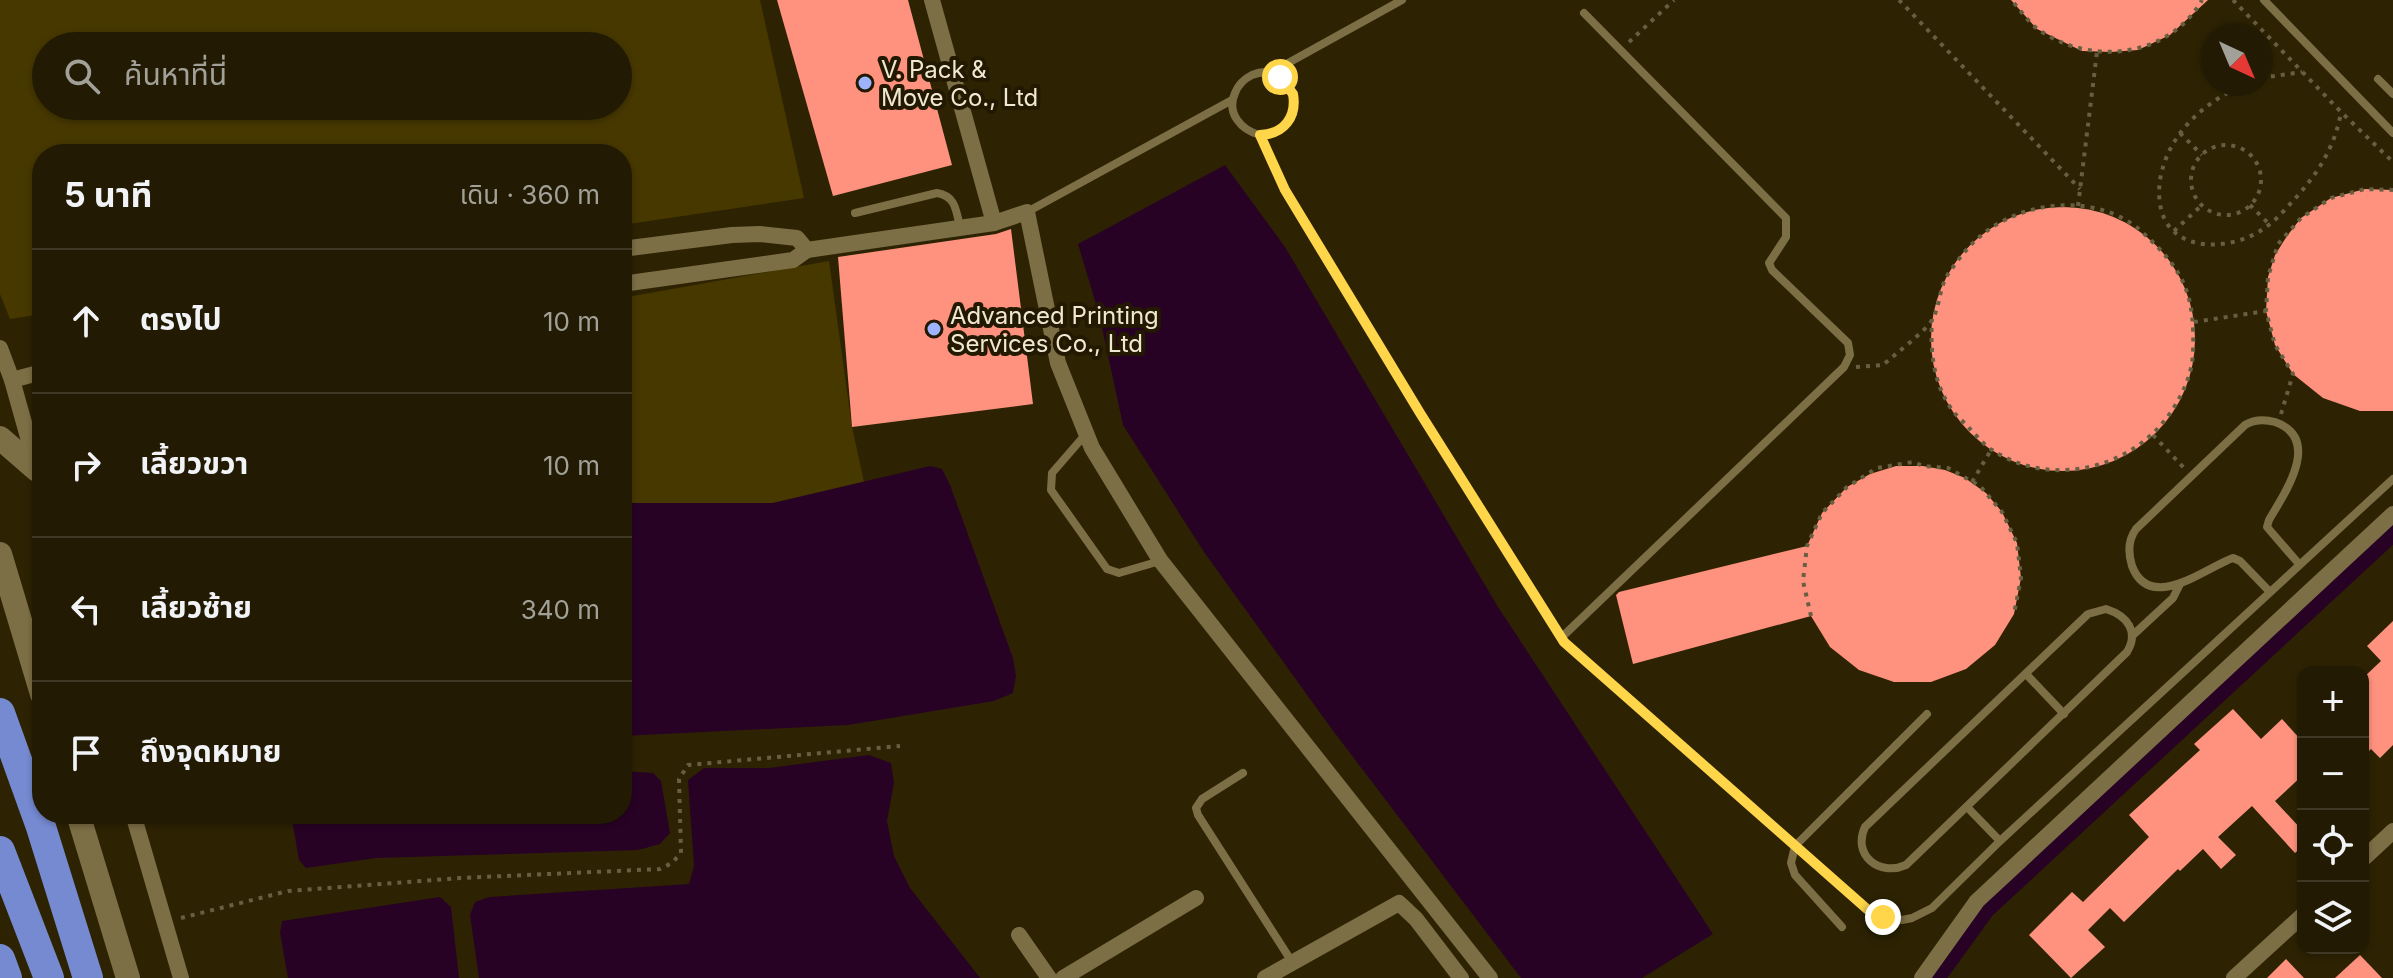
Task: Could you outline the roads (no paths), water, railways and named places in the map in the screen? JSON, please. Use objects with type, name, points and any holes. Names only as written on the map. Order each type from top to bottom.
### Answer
[{"type":"highway","points":[[0,713],[32,802]]},
{"type":"highway","points":[[40,824],[88,978]]},
{"type":"highway","points":[[0,851],[49,978]]},
{"type":"highway","points":[[0,959],[7,978]]},
{"type":"main road","points":[[0,438],[32,471]]},
{"type":"main road","points":[[0,554],[32,661]]},
{"type":"main road","points":[[81,824],[128,978]]},
{"type":"street","points":[[932,0],[994,223]]},
{"type":"street","points":[[632,283],[793,260],[807,250],[994,223],[1027,212],[1058,363],[1085,435],[1160,560],[1490,978]]},
{"type":"street","points":[[632,248],[760,234],[797,238],[807,250]]},
{"type":"street","points":[[0,348],[32,451]]},
{"type":"street","points":[[12,380],[32,375]]},
{"type":"street","points":[[1922,978],[1977,901],[2393,514]]},
{"type":"street","points":[[136,824],[181,978]]},
{"type":"street","points":[[2369,853],[2393,831]]},
{"type":"street","points":[[1063,978],[1196,898]]},
{"type":"street","points":[[1265,978],[1399,903],[1416,919],[1461,978]]},
{"type":"street","points":[[2234,978],[2297,920]]},
{"type":"street","points":[[1019,935],[1049,978]]},
{"type":"lane","points":[[1270,73],[1288,84],[1295,104],[1287,124],[1279,131],[1260,135],[1242,127],[1233,109],[1235,90],[1249,76],[1270,73],[1402,0]]},
{"type":"lane","points":[[2264,0],[2393,133]]},
{"type":"lane","points":[[1561,638],[1844,367],[1850,355],[1848,343],[1772,270],[1769,263],[1786,237],[1786,218],[1584,13]]},
{"type":"lane","points":[[2378,79],[2393,94]]},
{"type":"lane","points":[[1027,212],[1232,100]]},
{"type":"lane","points":[[1260,135],[1285,190],[1561,638],[1867,909],[1883,917],[1902,920],[1932,908],[2000,841],[2393,479]]},
{"type":"lane","points":[[855,213],[937,193],[948,195],[953,200],[961,228]]},
{"type":"lane","points":[[2270,592],[2240,561],[2233,558],[2180,584],[2155,585],[2142,579],[2134,569],[2129,546],[2136,529],[2248,422],[2278,423],[2293,435],[2298,448],[2298,462],[2291,483],[2267,527],[2299,564]]},
{"type":"lane","points":[[1085,435],[1052,473],[1051,490],[1107,569],[1119,573],[1160,560]]},
{"type":"lane","points":[[2133,635],[2123,617],[2106,609],[2088,614],[1865,827],[1862,835],[1865,853],[1878,866],[1896,870],[1906,865],[2127,652],[2133,635],[2175,595],[2180,584]]},
{"type":"lane","points":[[2026,674],[2064,714]]},
{"type":"lane","points":[[1842,927],[1795,875],[1791,863],[1795,846],[1927,714]]},
{"type":"lane","points":[[1243,773],[1202,799],[1196,808],[1292,962]]},
{"type":"lane","points":[[1967,807],[2000,841]]},
{"type":"waterway","points":[[1935,978],[1985,909],[2393,531]]},
{"type":"place","name":"V. Pack & Move Co., Ltd","points":[[865,83]]},
{"type":"place","name":"Advanced Printing Services Co., Ltd","points":[[934,329]]}]
